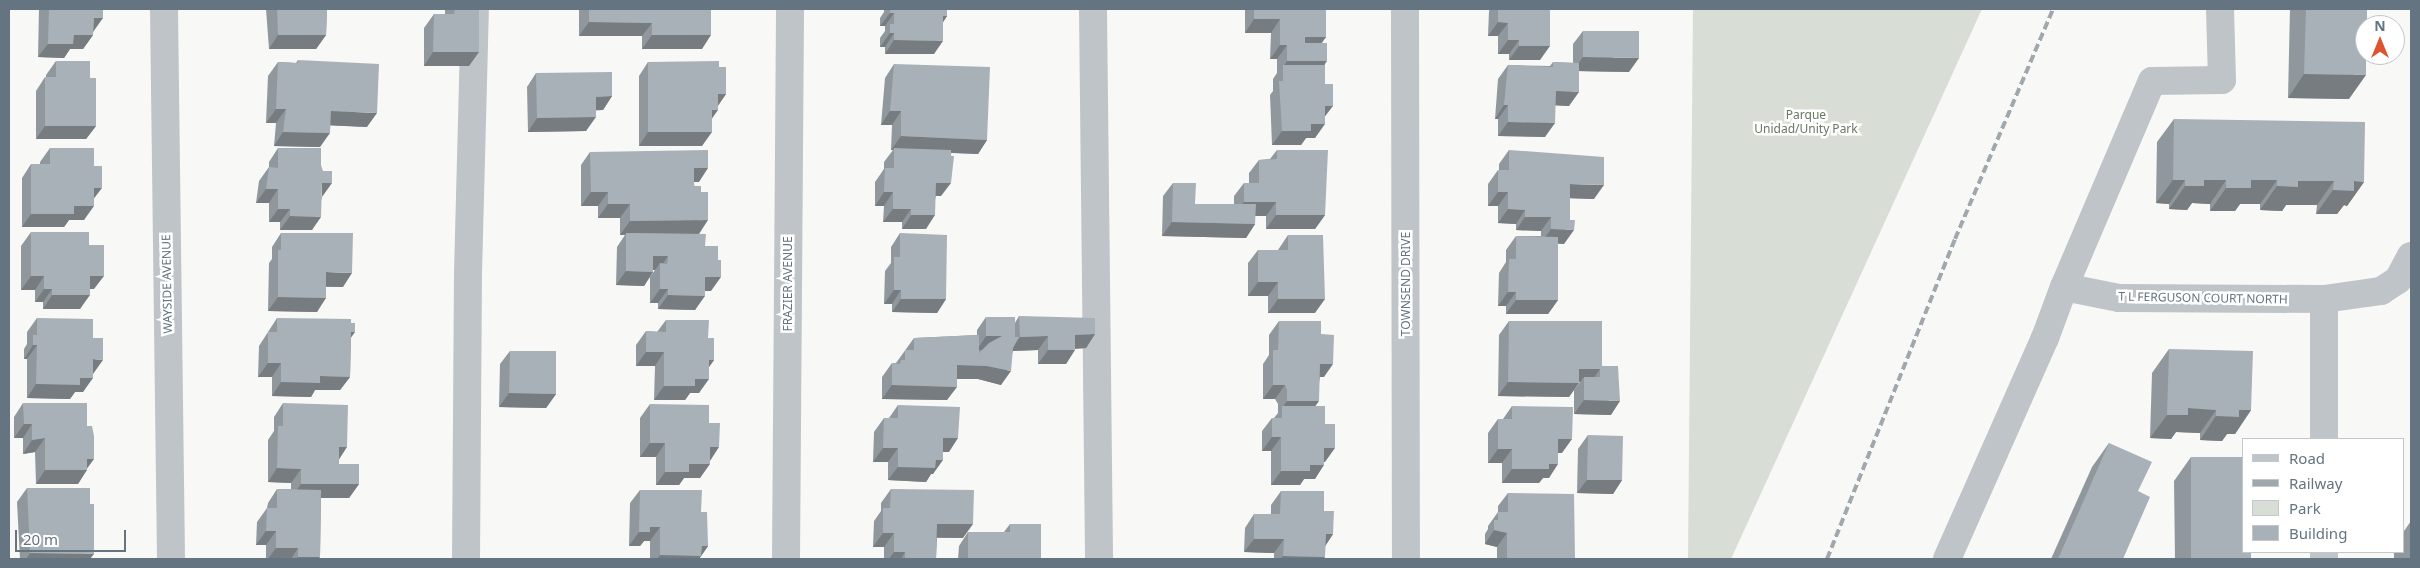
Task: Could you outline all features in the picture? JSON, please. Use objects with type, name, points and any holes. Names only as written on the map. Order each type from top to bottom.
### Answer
[{"type":"street","name":"WAYSIDE AVENUE","points":[[164,9],[171,559]]},
{"type":"street","points":[[466,559],[468,273],[475,9]]},
{"type":"street","name":"FRAZIER AVENUE","points":[[786,559],[790,9]]},
{"type":"street","points":[[1093,9],[1099,559]]},
{"type":"street","name":"TOWNSEND DRIVE","points":[[1405,9],[1406,559]]},
{"type":"street","points":[[1947,559],[2045,338],[2064,287],[2152,81],[2222,80],[2220,9]]},
{"type":"street","name":"T L FERGUSON COURT NORTH","points":[[2064,287],[2119,298],[2324,299],[2381,291],[2398,280],[2411,256]]},
{"type":"street","points":[[2324,299],[2324,438]]},
{"type":"green space","name":"Parque Unidad/Unity Park","points":[[1693,9],[1982,9],[1731,559],[1688,559]]},
{"type":"building","points":[[49,9],[103,9],[103,18],[94,18],[93,35],[74,35],[73,44],[48,44]]},
{"type":"building","points":[[277,9],[327,9],[326,35],[278,35]]},
{"type":"building","points":[[455,9],[479,9],[479,52],[433,52],[434,14],[454,14]]},
{"type":"building","points":[[589,9],[711,9],[711,35],[652,35],[652,23],[589,22]]},
{"type":"building","points":[[890,9],[947,9],[947,16],[943,16],[943,41],[894,40],[894,33],[890,33],[890,24],[894,24],[894,13],[890,13]]},
{"type":"building","points":[[1254,9],[1326,9],[1326,37],[1305,37],[1305,43],[1327,43],[1327,61],[1287,61],[1287,45],[1280,45],[1280,19],[1254,19]]},
{"type":"building","points":[[1498,9],[1550,9],[1550,46],[1519,46],[1519,40],[1508,40],[1508,23],[1498,22]]},
{"type":"building","points":[[2306,9],[2367,9],[2367,15],[2355,15],[2355,65],[2366,65],[2366,75],[2304,74]]},
{"type":"building","points":[[1583,31],[1639,31],[1639,58],[1583,57]]},
{"type":"building","points":[[298,60],[379,64],[377,113],[331,111],[330,133],[283,132],[286,109],[276,109],[278,62],[298,63]]},
{"type":"building","points":[[56,61],[90,61],[90,78],[96,78],[96,126],[45,126],[45,77],[56,77]]},
{"type":"building","points":[[719,61],[719,67],[726,67],[726,94],[718,94],[718,110],[712,110],[712,132],[648,132],[648,62]]},
{"type":"building","points":[[1553,62],[1579,63],[1579,92],[1556,91],[1555,123],[1508,122],[1508,105],[1504,105],[1508,65],[1553,67]]},
{"type":"building","points":[[894,64],[990,67],[987,140],[901,136],[901,111],[890,111]]},
{"type":"building","points":[[1283,65],[1325,65],[1325,84],[1333,84],[1333,106],[1325,106],[1325,124],[1311,124],[1311,131],[1282,131],[1279,81],[1283,81]]},
{"type":"building","points":[[612,72],[612,96],[596,97],[596,117],[537,118],[536,73]]},
{"type":"building","points":[[2174,119],[2365,122],[2364,182],[2354,181],[2354,191],[2333,190],[2334,181],[2298,181],[2298,187],[2277,186],[2277,180],[2251,180],[2251,188],[2226,188],[2226,180],[2204,180],[2204,186],[2185,186],[2185,180],[2173,180]]},
{"type":"building","points":[[50,148],[94,148],[94,166],[102,166],[102,188],[94,188],[94,206],[74,206],[74,214],[31,214],[31,164],[50,164]]},
{"type":"building","points":[[278,148],[321,148],[321,165],[323,171],[332,171],[332,183],[322,183],[321,217],[290,216],[290,209],[278,209],[278,189],[266,189],[269,167],[278,168]]},
{"type":"building","points":[[894,148],[951,150],[951,156],[954,156],[951,183],[936,183],[935,215],[911,215],[911,209],[893,209],[893,192],[884,192],[885,168],[894,168]]},
{"type":"building","points":[[708,150],[708,168],[694,168],[694,186],[701,186],[701,192],[708,192],[708,220],[630,221],[630,204],[608,204],[608,192],[591,192],[590,152]]},
{"type":"building","points":[[1277,150],[1328,150],[1325,215],[1276,215],[1276,202],[1244,202],[1244,183],[1259,183],[1259,160],[1277,159]]},
{"type":"building","points":[[1509,150],[1604,157],[1604,185],[1570,184],[1570,220],[1575,220],[1574,230],[1551,229],[1551,217],[1525,217],[1525,210],[1508,209],[1508,192],[1498,192],[1498,170],[1509,170]]},
{"type":"building","points":[[1173,183],[1196,183],[1195,204],[1256,204],[1255,224],[1172,222]]},
{"type":"building","points":[[31,232],[89,232],[89,245],[104,245],[104,276],[90,276],[90,295],[52,295],[52,289],[44,289],[44,276],[31,276]]},
{"type":"building","points":[[281,233],[353,233],[352,273],[326,272],[326,298],[278,297],[278,250],[281,250]]},
{"type":"building","points":[[626,233],[706,234],[705,246],[718,246],[718,260],[721,260],[721,277],[705,277],[705,296],[668,295],[668,289],[660,289],[660,263],[667,264],[668,256],[653,256],[653,272],[626,271]]},
{"type":"building","points":[[900,233],[947,235],[946,299],[901,299],[901,290],[894,290],[894,257],[900,257]]},
{"type":"building","points":[[1288,235],[1323,235],[1325,299],[1278,299],[1278,282],[1258,282],[1258,250],[1288,250]]},
{"type":"building","points":[[1516,236],[1558,237],[1558,300],[1516,300],[1516,292],[1508,292],[1509,259],[1516,259]]},
{"type":"building","points":[[1019,316],[1095,318],[1095,334],[1075,335],[1075,350],[1048,350],[1048,336],[1020,337]]},
{"type":"building","points":[[986,317],[1015,317],[1015,337],[1019,337],[1013,348],[1011,371],[987,366],[957,365],[957,387],[892,385],[892,363],[900,364],[901,360],[905,360],[905,350],[914,350],[914,338],[979,335],[979,353],[989,343],[1002,336],[986,336]]},
{"type":"building","points":[[37,318],[93,319],[93,338],[103,338],[103,360],[93,359],[93,378],[80,378],[80,385],[36,384],[37,345],[33,345],[33,335],[37,335]]},
{"type":"building","points":[[277,318],[351,319],[351,323],[355,323],[355,332],[351,332],[350,377],[320,376],[320,383],[281,382],[281,363],[268,363],[268,332],[277,332]]},
{"type":"building","points":[[666,320],[709,320],[708,338],[714,338],[714,360],[709,360],[709,379],[695,379],[695,386],[664,386],[664,352],[646,352],[646,331],[666,332]]},
{"type":"building","points":[[1279,321],[1321,321],[1321,334],[1334,335],[1333,364],[1320,364],[1319,401],[1287,401],[1285,385],[1273,385],[1273,350],[1278,350]]},
{"type":"building","points":[[1509,321],[1602,321],[1602,366],[1618,366],[1620,401],[1584,400],[1584,377],[1600,377],[1600,369],[1579,369],[1579,383],[1508,382]]},
{"type":"building","points":[[2169,349],[2253,351],[2251,410],[2239,410],[2239,417],[2216,416],[2216,410],[2188,408],[2188,415],[2167,415]]},
{"type":"building","points":[[510,351],[556,351],[556,394],[509,393]]},
{"type":"building","points":[[23,403],[87,403],[87,426],[92,426],[94,436],[94,459],[87,459],[87,470],[45,470],[45,438],[32,440],[32,424],[24,424]]},
{"type":"building","points":[[283,403],[348,405],[347,447],[339,447],[339,464],[359,464],[359,484],[301,484],[301,469],[277,468],[278,426],[283,426]]},
{"type":"building","points":[[650,404],[709,405],[709,423],[720,423],[719,447],[710,447],[710,464],[689,464],[689,472],[665,472],[665,443],[650,443]]},
{"type":"building","points":[[898,405],[960,407],[958,438],[943,438],[943,460],[936,460],[935,468],[898,467],[898,448],[883,448],[884,418],[898,418]]},
{"type":"building","points":[[1282,406],[1325,406],[1325,424],[1335,424],[1335,448],[1324,448],[1324,465],[1310,465],[1310,471],[1281,471],[1281,437],[1272,437],[1272,418],[1282,418]]},
{"type":"building","points":[[1512,406],[1573,407],[1572,439],[1558,439],[1558,464],[1549,464],[1549,469],[1512,469],[1512,449],[1498,449],[1498,419],[1512,419]]},
{"type":"building","points":[[1588,435],[1623,436],[1622,480],[1587,480]]},
{"type":"building","points":[[2109,443],[2152,462],[2138,491],[2150,497],[2123,559],[2058,559]]},
{"type":"building","points":[[2191,457],[2242,457],[2242,553],[2251,553],[2251,559],[2191,559]]},
{"type":"building","points":[[27,488],[90,488],[90,504],[94,504],[94,554],[30,553]]},
{"type":"building","points":[[277,489],[321,490],[320,557],[298,557],[298,548],[276,548],[276,531],[266,531],[267,508],[277,508]]},
{"type":"building","points":[[891,489],[974,490],[973,524],[937,524],[936,558],[905,558],[905,552],[894,552],[894,533],[883,533],[883,508],[890,508]]},
{"type":"building","points":[[640,490],[702,490],[701,512],[707,512],[708,546],[702,546],[701,556],[660,555],[660,527],[650,527],[650,532],[639,532]]},
{"type":"building","points":[[1281,491],[1324,491],[1324,511],[1334,511],[1333,534],[1326,534],[1325,557],[1283,556],[1284,539],[1254,539],[1254,514],[1280,514]]},
{"type":"building","points":[[1508,493],[1574,494],[1575,559],[1507,559],[1507,533],[1494,530],[1494,520],[1498,520],[1498,512],[1508,512]]},
{"type":"building","points":[[1010,524],[1041,524],[1041,559],[968,559],[968,532],[1010,532]]},
{"type":"railway","points":[[1827,559],[1955,239],[2053,9]]}]
